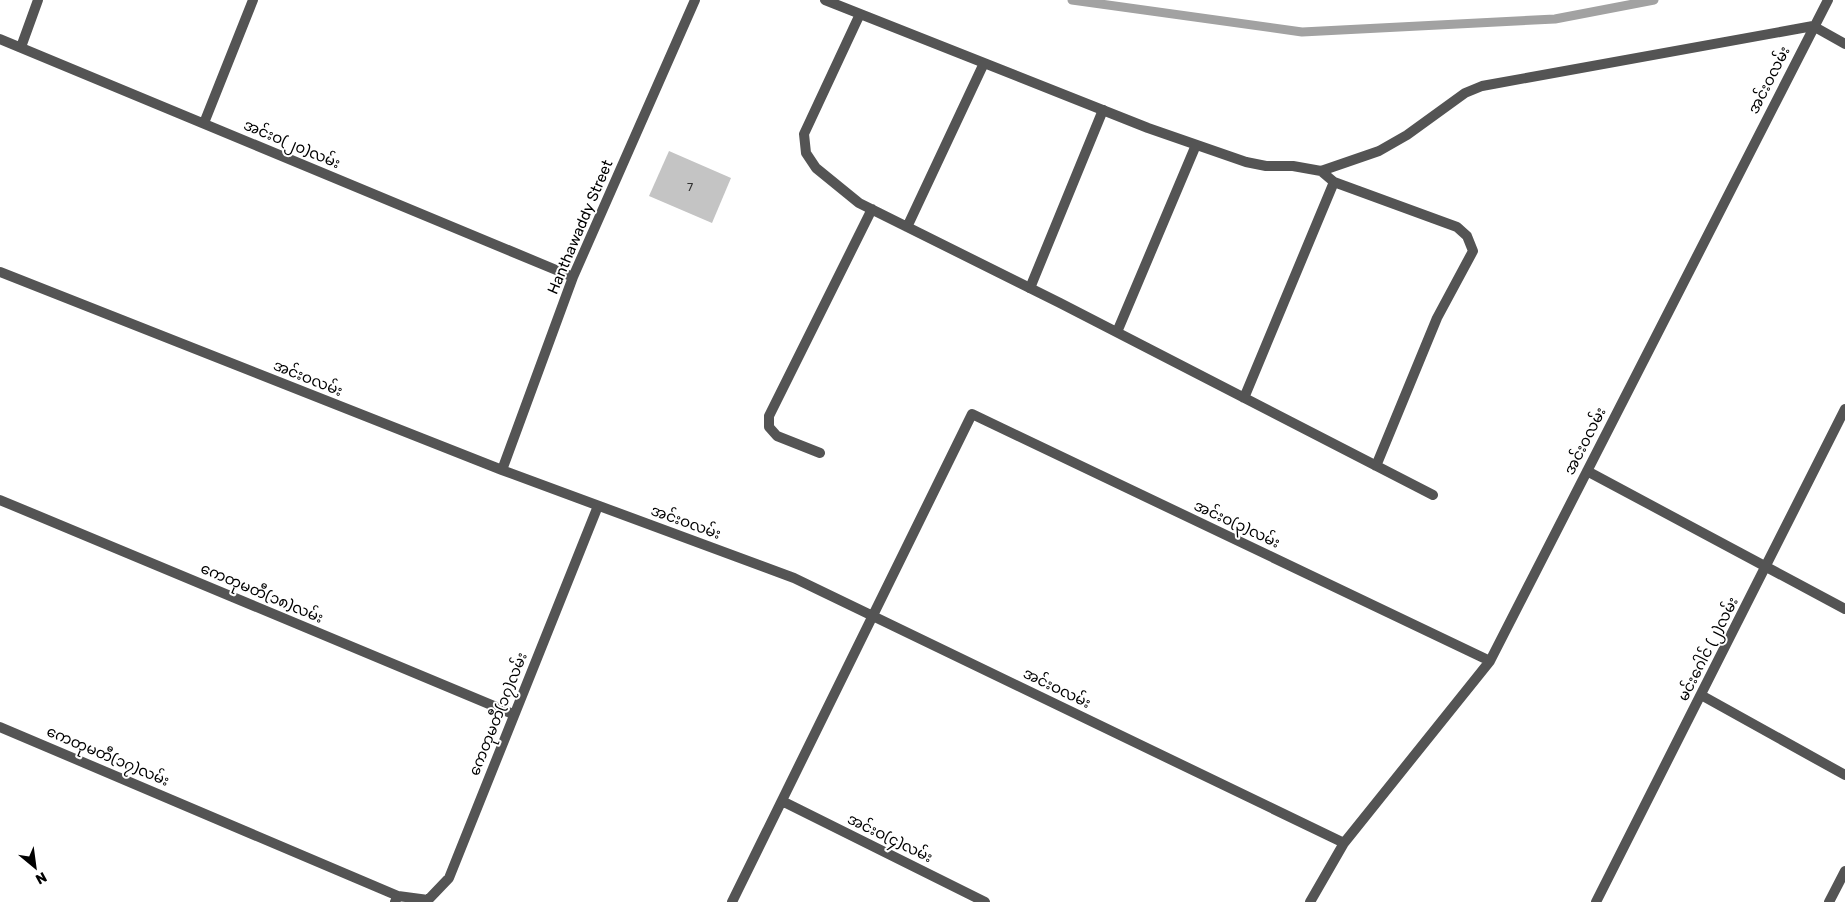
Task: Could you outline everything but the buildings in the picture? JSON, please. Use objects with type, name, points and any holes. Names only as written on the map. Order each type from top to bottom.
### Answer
[{"type":"street","points":[[21,47],[38,0]]},
{"type":"street","points":[[204,123],[253,0]]},
{"type":"street","name":"Hanthawaddy Street","points":[[502,470],[573,277],[695,0]]},
{"type":"street","points":[[825,0],[1196,145],[1246,162],[1321,171],[1379,151],[1407,135],[1465,93],[1482,86],[1813,26],[1845,44]]},
{"type":"street","name":"အင်းဝလမ်း","points":[[1310,902],[1344,843],[1490,661],[1813,26],[1828,0]]},
{"type":"street","points":[[860,14],[804,134],[806,153],[816,168],[859,203],[1117,332],[1433,495]]},
{"type":"street","name":"အင်းဝ(၂၀)လမ်း","points":[[0,38],[573,277]]},
{"type":"street","points":[[907,227],[984,63]]},
{"type":"street","points":[[1030,288],[1103,110]]},
{"type":"street","points":[[1117,332],[1196,145]]},
{"type":"street","points":[[1321,171],[1334,182],[1457,227],[1467,236],[1473,251],[1437,318],[1376,466]]},
{"type":"street","points":[[1244,398],[1334,182]]},
{"type":"street","points":[[820,453],[777,436],[769,427],[769,416],[872,209]]},
{"type":"street","name":"အင်းဝလမ်း","points":[[0,272],[502,470],[794,578],[1344,843]]},
{"type":"street","name":"မင်းဂေါင် (၂)လမ်း","points":[[1596,902],[1845,409]]},
{"type":"street","name":"အင်းဝ(၃)လမ်း","points":[[874,616],[972,414],[1490,661]]},
{"type":"street","points":[[1587,471],[1845,609]]},
{"type":"street","name":"ကေတုမတီ(၁၈)လမ်း","points":[[0,500],[513,714]]},
{"type":"street","name":"ကေတုမတီ(၁၇)လမ်း","points":[[0,727],[397,899],[428,900],[449,878],[513,714],[598,506]]},
{"type":"street","points":[[732,902],[874,616]]},
{"type":"street","points":[[1701,695],[1845,775]]},
{"type":"street","name":"အင်းဝ(၄)လမ်း","points":[[782,801],[985,902]]},
{"type":"street","points":[[1829,902],[1845,871]]},
{"type":"waterway","points":[[1072,0],[1302,32],[1555,19],[1654,0]]}]
